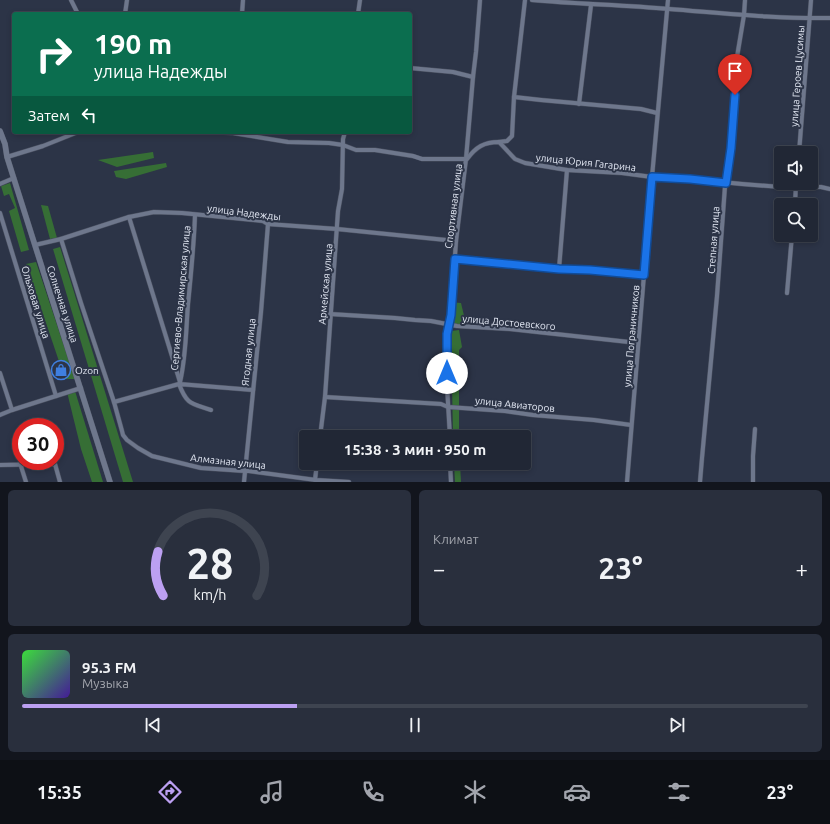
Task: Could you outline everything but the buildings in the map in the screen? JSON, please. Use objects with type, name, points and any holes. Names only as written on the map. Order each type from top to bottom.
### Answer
[{"type":"street","points":[[70,0],[77,12]]},
{"type":"street","points":[[125,12],[127,0]]},
{"type":"street","points":[[242,12],[243,0]]},
{"type":"street","points":[[358,12],[360,0]]},
{"type":"street","name":"Спортивная улица","points":[[450,430],[447,386],[447,334],[451,315],[456,241],[466,159],[472,77],[476,52],[480,0]]},
{"type":"street","points":[[244,134],[288,142],[329,143],[343,145],[356,150],[375,150],[413,156],[422,159],[466,159],[481,145],[492,142],[507,141],[512,136],[514,97],[525,0]]},
{"type":"street","points":[[532,0],[569,4],[667,8],[744,15],[830,18]]},
{"type":"street","name":"улица Пограничников","points":[[627,482],[657,113],[668,0]]},
{"type":"street","name":"Степная улица","points":[[700,482],[726,183],[737,82],[737,57],[745,0]]},
{"type":"street","name":"улица Героев Цусимы","points":[[800,146],[811,0]]},
{"type":"street","points":[[580,104],[591,5]]},
{"type":"street","points":[[412,68],[453,72],[472,77]]},
{"type":"street","points":[[514,97],[641,109],[657,113]]},
{"type":"street","name":"Солнечная улица","points":[[0,131],[110,482]]},
{"type":"street","points":[[7,157],[73,134]]},
{"type":"street","name":"Армейская улица","points":[[321,430],[325,397],[338,211],[342,189],[343,139],[344,134]]},
{"type":"street","name":"улица Юрия Гагарина","points":[[499,142],[515,159],[525,164],[567,170],[622,173],[652,177],[726,183],[774,184]]},
{"type":"street","points":[[559,269],[567,170]]},
{"type":"street","points":[[0,184],[14,178]]},
{"type":"street","name":"улица Юрия Гагарина","points":[[818,187],[830,189]]},
{"type":"street","name":"улица Надежды","points":[[35,246],[129,217],[154,212],[182,213],[263,221],[268,224],[337,229],[456,241]]},
{"type":"street","name":"Ольховая улица","points":[[0,214],[56,396]]},
{"type":"street","name":"Сергиево-Владимирская улица","points":[[180,383],[184,358],[196,215]]},
{"type":"street","points":[[129,217],[184,396],[188,401],[211,410]]},
{"type":"street","name":"Ягодная улица","points":[[244,482],[268,224]]},
{"type":"street","name":"Алмазная улица","points":[[61,239],[80,303],[114,402],[123,435],[127,440],[152,456],[201,468],[249,470],[316,481],[349,482]]},
{"type":"street","points":[[787,293],[791,242]]},
{"type":"street","points":[[455,259],[644,275]]},
{"type":"street","name":"улица Достоевского","points":[[330,314],[431,320],[457,326],[510,329],[638,343]]},
{"type":"street","points":[[0,373],[12,410]]},
{"type":"street","points":[[114,402],[180,383],[253,390]]},
{"type":"street","points":[[0,415],[80,388]]},
{"type":"street","name":"улица Авиаторов","points":[[325,397],[441,404],[448,407],[505,411],[631,424]]},
{"type":"street","points":[[754,482],[753,456],[755,429]]},
{"type":"street","points":[[0,464],[12,464]]},
{"type":"street","points":[[22,470],[26,482]]},
{"type":"street","points":[[56,470],[60,482]]},
{"type":"street","points":[[316,481],[317,470]]},
{"type":"street","points":[[450,470],[450,482]]},
{"type":"green space","points":[[153,152],[154,158],[117,167],[98,160]]},
{"type":"green space","points":[[166,163],[167,167],[126,179],[116,177],[114,171]]},
{"type":"green space","points":[[10,183],[29,250],[21,252],[9,211],[15,208],[9,194],[4,196],[1,186]]},
{"type":"green space","points":[[41,205],[48,206],[57,238],[50,239]]},
{"type":"green space","points":[[60,247],[133,482],[123,482],[53,249]]},
{"type":"green space","points":[[36,262],[75,379],[65,379],[26,264]]},
{"type":"green space","points":[[448,302],[461,303],[466,324],[463,327],[449,322]]},
{"type":"green space","points":[[459,330],[462,347],[459,350],[459,430],[453,430],[451,331]]},
{"type":"green space","points":[[75,391],[103,482],[92,482],[81,449],[67,392]]},
{"type":"green space","points":[[454,470],[460,470],[461,482],[455,482]]},
{"type":"place","name":"Ozon","points":[[61,370]]},
{"type":"route","points":[[447,373],[447,334],[451,315],[455,259],[644,275],[652,177],[726,183],[731,148],[735,95]]}]
